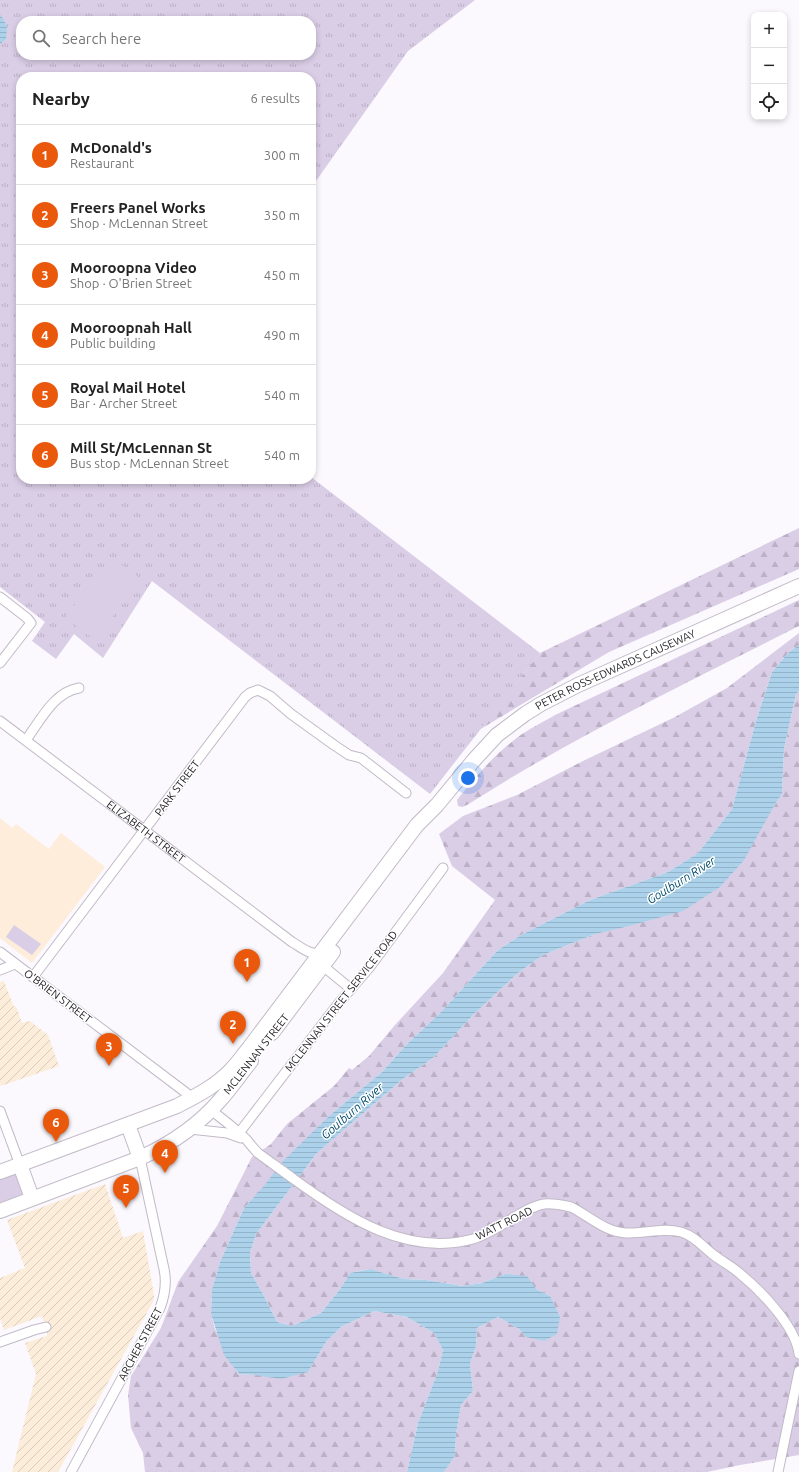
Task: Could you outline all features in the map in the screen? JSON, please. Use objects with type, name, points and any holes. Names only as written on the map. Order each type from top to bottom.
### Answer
[{"type":"highway","name":"PETER ROSS-EDWARDS CAUSEWAY","points":[[454,784],[497,735],[550,698],[799,586]]},
{"type":"highway","name":"MCLENNAN STREET","points":[[0,1211],[159,1150],[190,1129],[211,1110],[230,1087],[318,964],[323,950],[417,825],[437,805],[454,784]]},
{"type":"highway","name":"MCLENNAN STREET","points":[[0,1172],[177,1106],[217,1083],[232,1069],[318,964],[425,829],[437,805]]},
{"type":"highway","points":[[193,1098],[211,1110]]},
{"type":"highway","points":[[128,1125],[140,1158]]},
{"type":"highway","points":[[20,1165],[32,1198]]},
{"type":"street","points":[[0,597],[26,617],[30,622],[0,663]]},
{"type":"street","points":[[26,740],[52,704],[63,693],[70,689],[78,688]]},
{"type":"street","name":"PARK STREET","points":[[33,977],[247,695],[252,691],[258,690],[268,695],[291,714],[348,755],[361,758],[406,793]]},
{"type":"street","name":"ELIZABETH STREET","points":[[0,721],[292,942],[313,954],[319,953],[323,950]]},
{"type":"street","name":"MCLENNAN STREET SERVICE ROAD","points":[[239,1133],[323,1023],[374,961],[443,868]]},
{"type":"street","name":"ELIZABETH STREET","points":[[292,942],[298,951],[351,988]]},
{"type":"street","name":"O'BRIEN STREET","points":[[0,952],[193,1098]]},
{"type":"street","points":[[0,970],[16,964]]},
{"type":"street","name":"WATT ROAD","points":[[211,1110],[239,1133],[259,1153],[327,1203],[381,1231],[404,1239],[427,1244],[452,1243],[474,1238],[494,1230],[543,1204],[571,1207],[606,1227],[624,1233],[658,1230],[680,1232],[689,1235],[697,1240],[714,1256],[740,1273],[767,1301],[787,1324],[796,1342],[799,1354]]},
{"type":"street","points":[[0,1111],[20,1165]]},
{"type":"street","points":[[190,1129],[227,1133],[247,1141]]},
{"type":"street","name":"ARCHER STREET","points":[[71,1472],[160,1308],[165,1294],[166,1282],[164,1269],[140,1158]]},
{"type":"street","points":[[0,1342],[46,1326]]},
{"type":"street","points":[[778,1472],[799,1371]]},
{"type":"shaded area","points":[[0,818],[12,828],[16,824],[49,849],[61,833],[105,867],[32,963],[0,938]]},
{"type":"shaded area","points":[[4,981],[22,1023],[30,1021],[48,1035],[59,1066],[1,1086],[0,982]]},
{"type":"shaded area","points":[[105,1184],[123,1238],[143,1231],[154,1300],[58,1472],[12,1472],[36,1374],[25,1343],[47,1336],[47,1330],[42,1316],[4,1330],[0,1318],[0,1278],[25,1268],[7,1220]]},
{"type":"green space","points":[[0,0],[475,0],[408,51],[316,181],[316,72],[16,72],[16,484],[316,484],[316,481],[540,653],[430,794],[152,581],[103,658],[74,634],[56,659],[32,641],[45,622],[0,587]]},
{"type":"green space","points":[[799,528],[799,569],[609,652],[479,730],[540,653]]},
{"type":"green space","points":[[111,557],[141,579],[118,609],[89,587]]},
{"type":"green space","points":[[87,588],[117,611],[95,640],[65,618]]},
{"type":"green space","points":[[799,600],[799,626],[548,756],[467,805],[462,807],[458,806],[457,800],[485,767],[509,744],[527,731],[555,715]]},
{"type":"green space","points":[[799,633],[799,645],[788,653],[772,672],[756,721],[732,809],[698,853],[668,872],[590,900],[521,935],[498,950],[441,1012],[406,1045],[382,1072],[330,1115],[244,1208],[220,1262],[212,1289],[211,1314],[215,1329],[238,1374],[255,1375],[308,1372],[326,1342],[341,1327],[374,1311],[407,1317],[434,1333],[443,1350],[437,1374],[418,1423],[407,1472],[145,1472],[143,1453],[131,1428],[128,1395],[131,1376],[161,1328],[178,1282],[217,1226],[252,1157],[271,1144],[287,1124],[334,1086],[349,1068],[352,1070],[369,1056],[395,1025],[443,973],[495,900],[452,866],[439,834],[463,816],[517,795],[583,761],[675,717],[727,688]]},
{"type":"green space","points":[[799,691],[799,1455],[707,1472],[444,1472],[455,1456],[456,1434],[461,1405],[473,1391],[470,1364],[476,1346],[477,1328],[498,1317],[519,1329],[526,1337],[550,1296],[505,1274],[482,1283],[463,1286],[426,1280],[404,1279],[369,1269],[350,1273],[340,1289],[321,1313],[292,1326],[277,1322],[251,1273],[250,1253],[256,1234],[317,1153],[404,1078],[433,1058],[474,1014],[518,973],[543,955],[595,934],[774,806],[782,794],[784,749],[796,694]]},
{"type":"green space","points":[[14,925],[41,944],[32,955],[6,937]]},
{"type":"green space","points":[[17,1172],[24,1194],[0,1204],[0,1178]]},
{"type":"water","points":[[0,14],[7,26],[6,39],[0,44]]},
{"type":"water","name":"Goulburn River","points":[[799,645],[799,691],[796,694],[784,749],[782,794],[744,860],[720,887],[683,911],[595,934],[543,955],[518,973],[474,1014],[433,1058],[404,1078],[317,1153],[256,1234],[250,1253],[251,1273],[277,1322],[292,1326],[321,1313],[340,1289],[350,1273],[370,1269],[404,1279],[426,1280],[463,1286],[482,1283],[505,1274],[527,1276],[536,1289],[550,1296],[560,1317],[557,1334],[544,1341],[526,1337],[519,1329],[498,1317],[477,1328],[476,1346],[470,1364],[473,1391],[461,1405],[456,1434],[455,1456],[444,1472],[407,1472],[418,1423],[437,1374],[443,1350],[434,1333],[407,1317],[374,1311],[341,1327],[326,1342],[308,1372],[281,1379],[239,1374],[224,1355],[211,1314],[212,1289],[220,1262],[244,1208],[284,1160],[330,1115],[382,1072],[406,1045],[441,1012],[498,950],[521,935],[590,900],[668,872],[698,853],[732,809],[756,721],[772,672],[788,653]]},
{"type":"place","name":"McDonald's","points":[[247,982]]},
{"type":"place","name":"Freers Panel Works","points":[[233,1044]]},
{"type":"place","name":"Mooroopna Video","points":[[109,1066]]},
{"type":"place","name":"Mill St/McLennan St","points":[[56,1142]]},
{"type":"place","name":"Mooroopnah Hall","points":[[165,1173]]},
{"type":"place","name":"Royal Mail Hotel","points":[[126,1208]]}]
